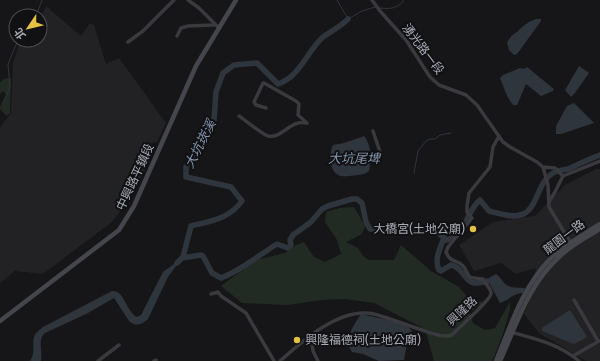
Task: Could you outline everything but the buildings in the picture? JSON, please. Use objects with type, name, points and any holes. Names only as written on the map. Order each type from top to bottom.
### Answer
[{"type":"street","points":[[128,42],[143,31],[174,0]]},
{"type":"street","points":[[188,0],[199,8],[216,26]]},
{"type":"street","name":"中興路平鎮段","points":[[0,321],[119,230],[134,206],[196,66],[216,26],[236,0]]},
{"type":"street","name":"湧光路一段","points":[[372,0],[406,40],[430,77],[439,85],[466,95],[472,100],[499,136],[510,147],[543,167]]},
{"type":"street","points":[[176,36],[181,28],[188,26],[216,26]]},
{"type":"street","points":[[239,116],[267,136],[276,136],[297,123],[307,123],[298,114],[298,104],[296,101],[262,83],[254,102],[256,105],[266,108]]},
{"type":"street","points":[[373,131],[381,155]]},
{"type":"street","name":"興隆路","points":[[280,361],[302,341],[311,336],[320,328],[345,316],[367,313],[436,334],[449,336],[452,335],[488,300],[491,296],[491,292],[483,279],[472,278],[469,276],[463,266],[448,258],[446,252],[448,247],[472,218],[467,212],[469,193],[490,167],[493,147],[499,136]]},
{"type":"street","points":[[548,203],[563,176],[574,170],[600,161]]},
{"type":"street","points":[[543,167],[555,168],[563,176]]},
{"type":"street","points":[[543,167],[546,173],[548,185],[548,207],[572,244]]},
{"type":"street","name":"龍園一路","points":[[511,332],[518,306],[530,284],[551,258],[600,224]]},
{"type":"street","name":"龍園一路","points":[[572,244],[600,229]]},
{"type":"street","points":[[211,294],[218,292],[221,296],[246,313],[274,361]]},
{"type":"street","points":[[573,356],[599,341],[574,300]]},
{"type":"street","points":[[511,332],[550,343],[579,361]]},
{"type":"street","points":[[496,361],[511,332]]},
{"type":"street","points":[[500,361],[511,332]]},
{"type":"street","points":[[311,336],[313,351],[318,361]]},
{"type":"street","points":[[98,361],[119,345]]},
{"type":"shaded area","points":[[46,6],[81,36],[90,23],[94,25],[106,64],[119,58],[166,123],[157,142],[151,143],[141,150],[149,161],[129,199],[112,222],[43,274],[15,271],[0,283],[0,127],[11,113],[13,62],[18,48],[48,48],[48,8],[45,8]]},
{"type":"shaded area","points":[[11,78],[10,113],[7,116],[1,110],[6,94],[3,91],[0,94],[0,83],[4,79]]},
{"type":"shaded area","points":[[596,169],[600,169],[600,361],[586,361],[539,333],[524,314],[533,291],[536,268],[516,274],[501,263],[474,271],[459,245],[493,222],[535,216],[565,185]]},
{"type":"shaded area","points":[[354,207],[365,226],[362,234],[346,242],[358,248],[363,256],[369,260],[394,260],[401,245],[431,271],[459,287],[471,301],[485,302],[470,312],[473,323],[485,330],[495,328],[510,302],[507,321],[492,361],[434,361],[425,329],[374,303],[345,299],[322,300],[288,305],[242,303],[221,286],[256,260],[285,253],[296,245],[304,242],[314,257],[325,262],[341,254],[337,240],[325,222],[326,212],[340,208]]},
{"type":"water","points":[[536,19],[541,19],[541,21],[517,54],[514,55],[509,50],[507,43],[508,40],[524,25]]},
{"type":"water","points":[[579,66],[589,73],[571,97],[565,90]]},
{"type":"water","points":[[527,67],[554,89],[553,91],[541,96],[526,84],[517,105],[513,105],[500,78],[503,75],[520,68],[524,69]]},
{"type":"water","points":[[574,103],[594,123],[561,134],[556,134],[556,126],[567,106]]},
{"type":"water","name":"大坑尾埤","points":[[364,136],[370,148],[369,171],[364,174],[352,176],[342,176],[337,174],[332,167],[330,158],[333,145]]},
{"type":"water","points":[[182,258],[168,277],[148,319],[143,323],[137,325],[129,321],[114,298],[86,314],[45,333],[41,339],[41,361],[30,361],[33,354],[34,336],[43,327],[112,291],[123,297],[133,314],[137,317],[141,315],[163,272]]},
{"type":"water","points":[[496,274],[507,286],[525,288],[523,293],[500,303],[487,279]]},
{"type":"water","points":[[570,310],[587,337],[574,344],[542,331],[542,328]]},
{"type":"water","points":[[361,314],[406,324],[412,331],[404,360],[379,361],[363,354],[352,352],[349,342],[350,332]]},
{"type":"waterway","points":[[39,8],[42,0]]},
{"type":"waterway","name":"大坑崁溪","points":[[337,0],[348,19],[362,11],[375,7]]},
{"type":"waterway","name":"大坑崁溪","points":[[380,8],[395,7],[403,2],[403,0]]},
{"type":"waterway","name":"大坑崁溪","points":[[177,263],[183,257],[191,226],[225,216],[242,201],[231,187],[186,177],[186,167],[205,140],[214,120],[216,92],[223,73],[234,65],[257,63],[278,84],[286,81],[298,70],[317,43],[348,19]]},
{"type":"waterway","points":[[0,109],[10,88],[8,64],[15,48]]},
{"type":"waterway","points":[[414,173],[418,151],[426,141],[435,139],[440,135],[451,133]]},
{"type":"waterway","points":[[182,258],[203,256],[212,273],[221,278],[243,267],[277,244],[288,248],[291,245],[290,240],[293,235],[311,222],[322,209],[352,199],[357,199],[362,203],[366,222],[370,229],[395,231],[433,229],[447,240],[453,238],[458,233],[480,200],[489,211],[508,216],[520,215],[526,212],[534,203],[543,183],[553,173],[568,169],[600,155]]},
{"type":"waterway","name":"大坑崁溪","points":[[444,238],[437,258],[439,270],[441,271],[451,265],[455,266],[471,282],[477,283],[488,281]]},
{"type":"place","name":"大橋宮(土地公廟)","points":[[473,229]]},
{"type":"place","name":"興隆福德祠(土地公廟)","points":[[297,340]]}]
